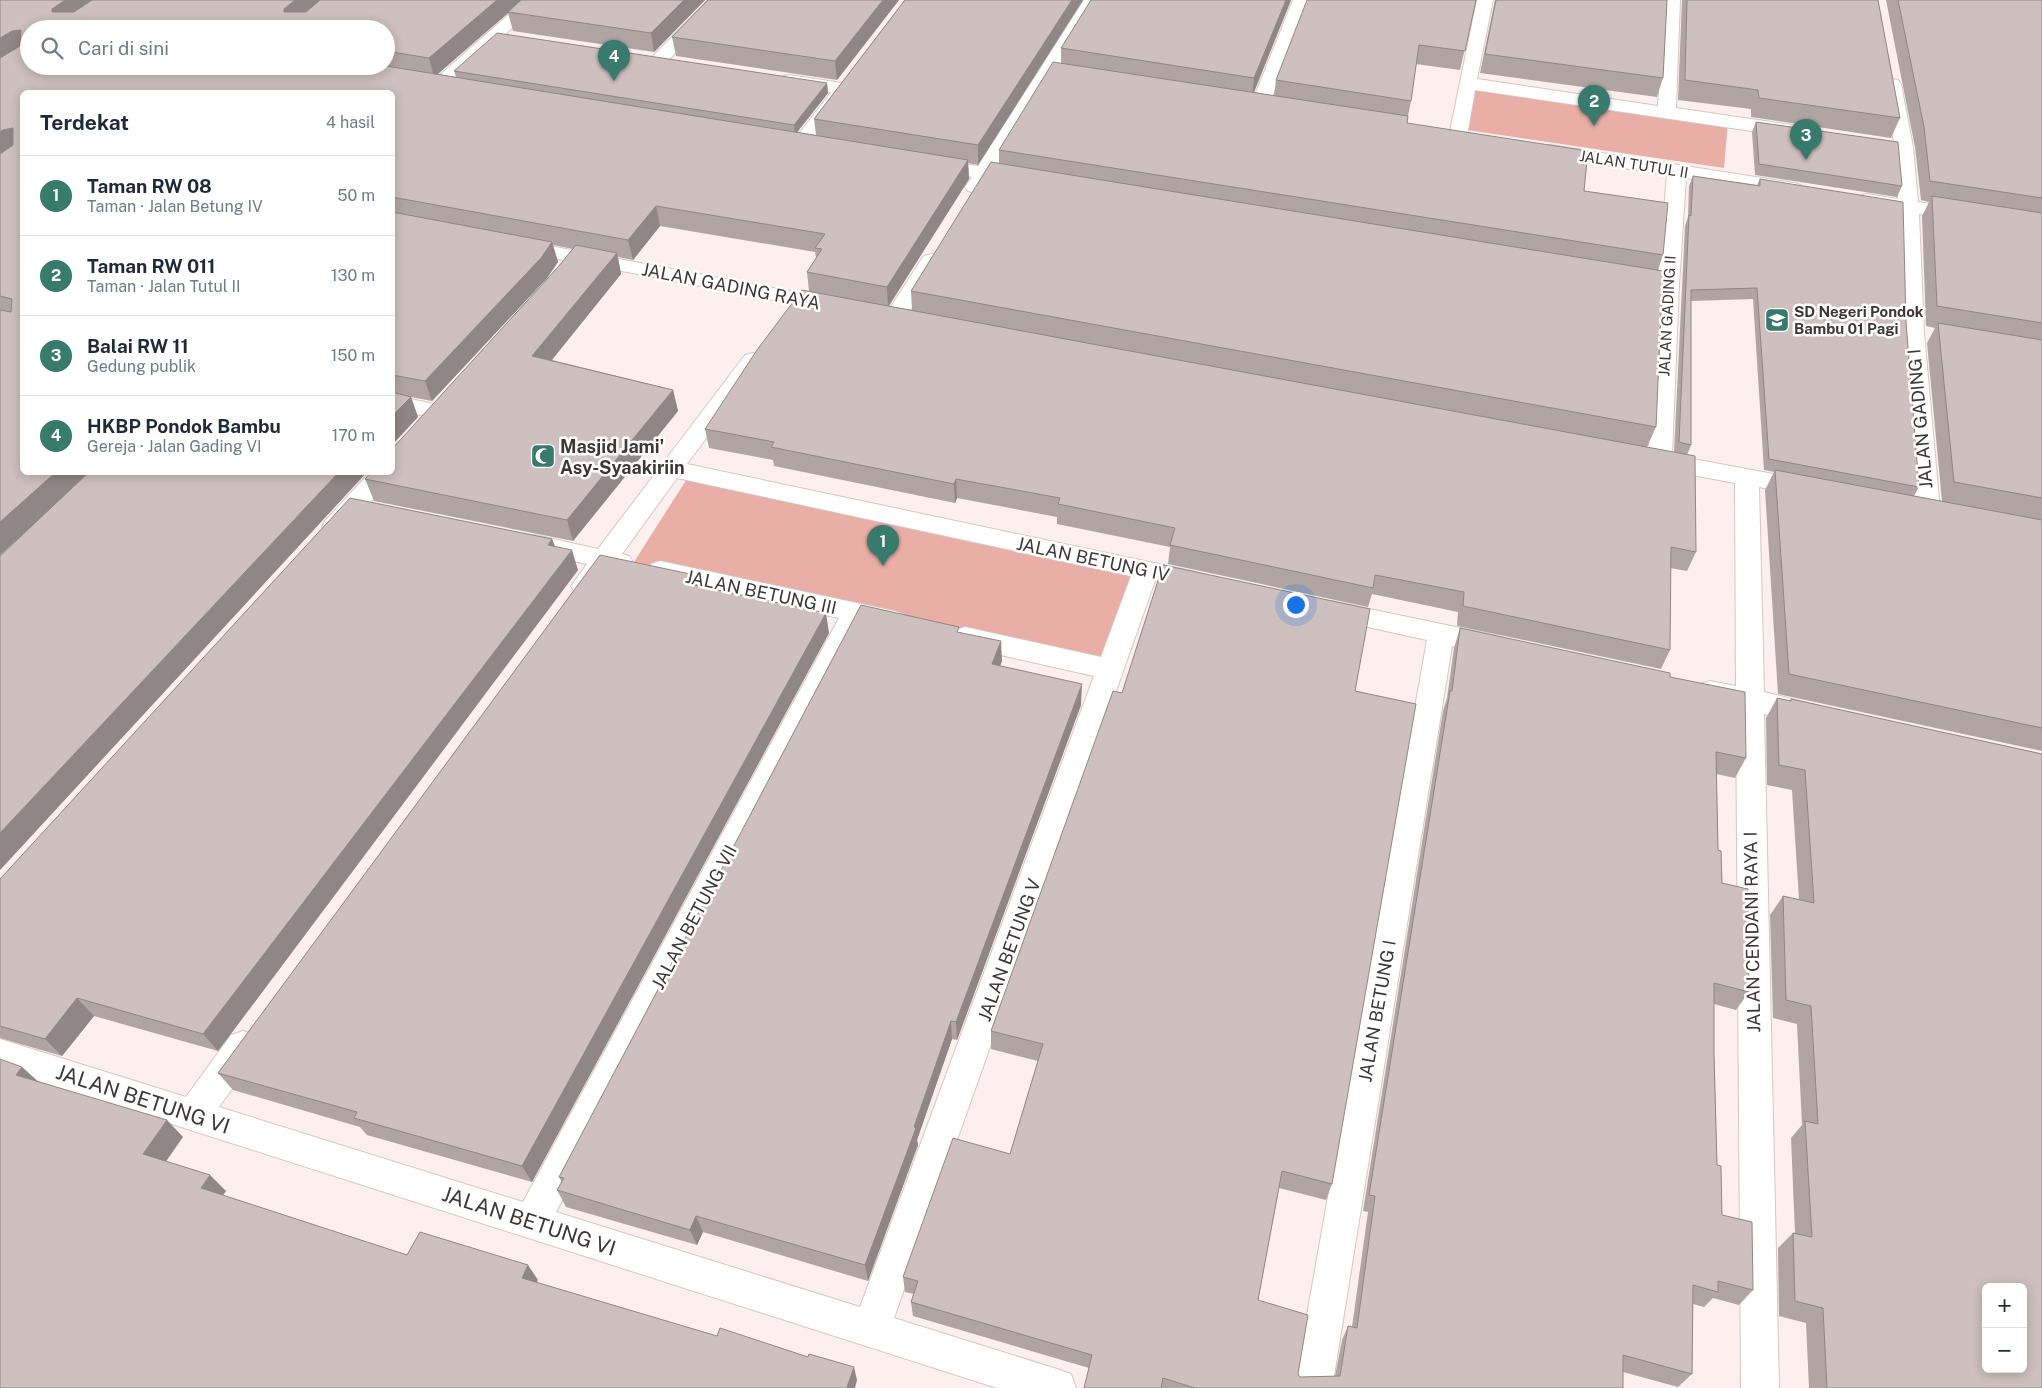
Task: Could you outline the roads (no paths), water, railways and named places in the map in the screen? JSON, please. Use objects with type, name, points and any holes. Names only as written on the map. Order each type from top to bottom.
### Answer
[{"type":"street","points":[[439,85],[535,0]]},
{"type":"street","points":[[658,60],[717,0]]},
{"type":"street","points":[[964,205],[1092,0]]},
{"type":"street","points":[[1260,104],[1302,0]]},
{"type":"street","points":[[1458,136],[1485,0]]},
{"type":"street","points":[[1666,112],[1672,0]]},
{"type":"street","points":[[495,35],[514,38]]},
{"type":"street","points":[[639,57],[678,63]]},
{"type":"street","name":"JALAN GADING I","points":[[1889,68],[1904,147],[1922,334],[1928,511]]},
{"type":"street","points":[[1048,72],[1067,75]]},
{"type":"street","points":[[801,143],[854,74]]},
{"type":"street","points":[[775,78],[842,88]]},
{"type":"street","points":[[420,82],[459,88]]},
{"type":"street","points":[[1467,83],[1805,132]]},
{"type":"street","points":[[1241,102],[1279,108]]},
{"type":"street","points":[[1439,133],[1477,139]]},
{"type":"street","points":[[781,140],[820,146]]},
{"type":"street","points":[[1884,144],[1904,147]]},
{"type":"street","name":"JALAN TUTUL II","points":[[1534,148],[1812,192]]},
{"type":"street","points":[[915,162],[1043,183]]},
{"type":"street","name":"JALAN GADING II","points":[[1677,171],[1668,285],[1650,459],[1747,477]]},
{"type":"street","points":[[1851,198],[1976,217]]},
{"type":"street","name":"JALAN GADING RAYA","points":[[498,242],[575,257],[792,309],[887,315],[940,245]]},
{"type":"street","points":[[560,276],[575,257]]},
{"type":"street","points":[[1610,275],[1668,285]]},
{"type":"street","points":[[569,606],[766,342]]},
{"type":"street","points":[[395,403],[440,412]]},
{"type":"street","name":"JALAN BETUNG IV","points":[[672,469],[1222,587]]},
{"type":"street","points":[[319,543],[382,475]]},
{"type":"street","points":[[1747,477],[1823,491]]},
{"type":"street","name":"JALAN CENDANI RAYA I","points":[[1747,477],[1760,1388]]},
{"type":"street","points":[[352,506],[382,512]]},
{"type":"street","name":"JALAN BETUNG III","points":[[517,540],[1110,669]]},
{"type":"street","name":"JALAN BETUNG V","points":[[871,1329],[1146,570]]},
{"type":"street","points":[[1308,605],[1518,650]]},
{"type":"street","name":"JALAN BETUNG VII","points":[[532,1222],[856,613]]},
{"type":"street","name":"JALAN BETUNG I","points":[[1313,1388],[1441,634]]},
{"type":"street","points":[[1691,687],[1834,718]]},
{"type":"street","points":[[193,1115],[257,1027]]},
{"type":"street","name":"JALAN BETUNG VI","points":[[0,1054],[1057,1388]]},
{"type":"place","name":"HKBP Pondok Bambu","points":[[614,81]]},
{"type":"place","name":"Taman RW 011","points":[[1594,126]]},
{"type":"place","name":"Balai RW 11","points":[[1806,160]]},
{"type":"place","name":"SD Negeri Pondok Bambu 01 Pagi","points":[[1777,320]]},
{"type":"place","name":"Masjid Jami' Asy-Syaakiriin","points":[[543,456]]},
{"type":"place","name":"Taman RW 08","points":[[883,566]]}]
